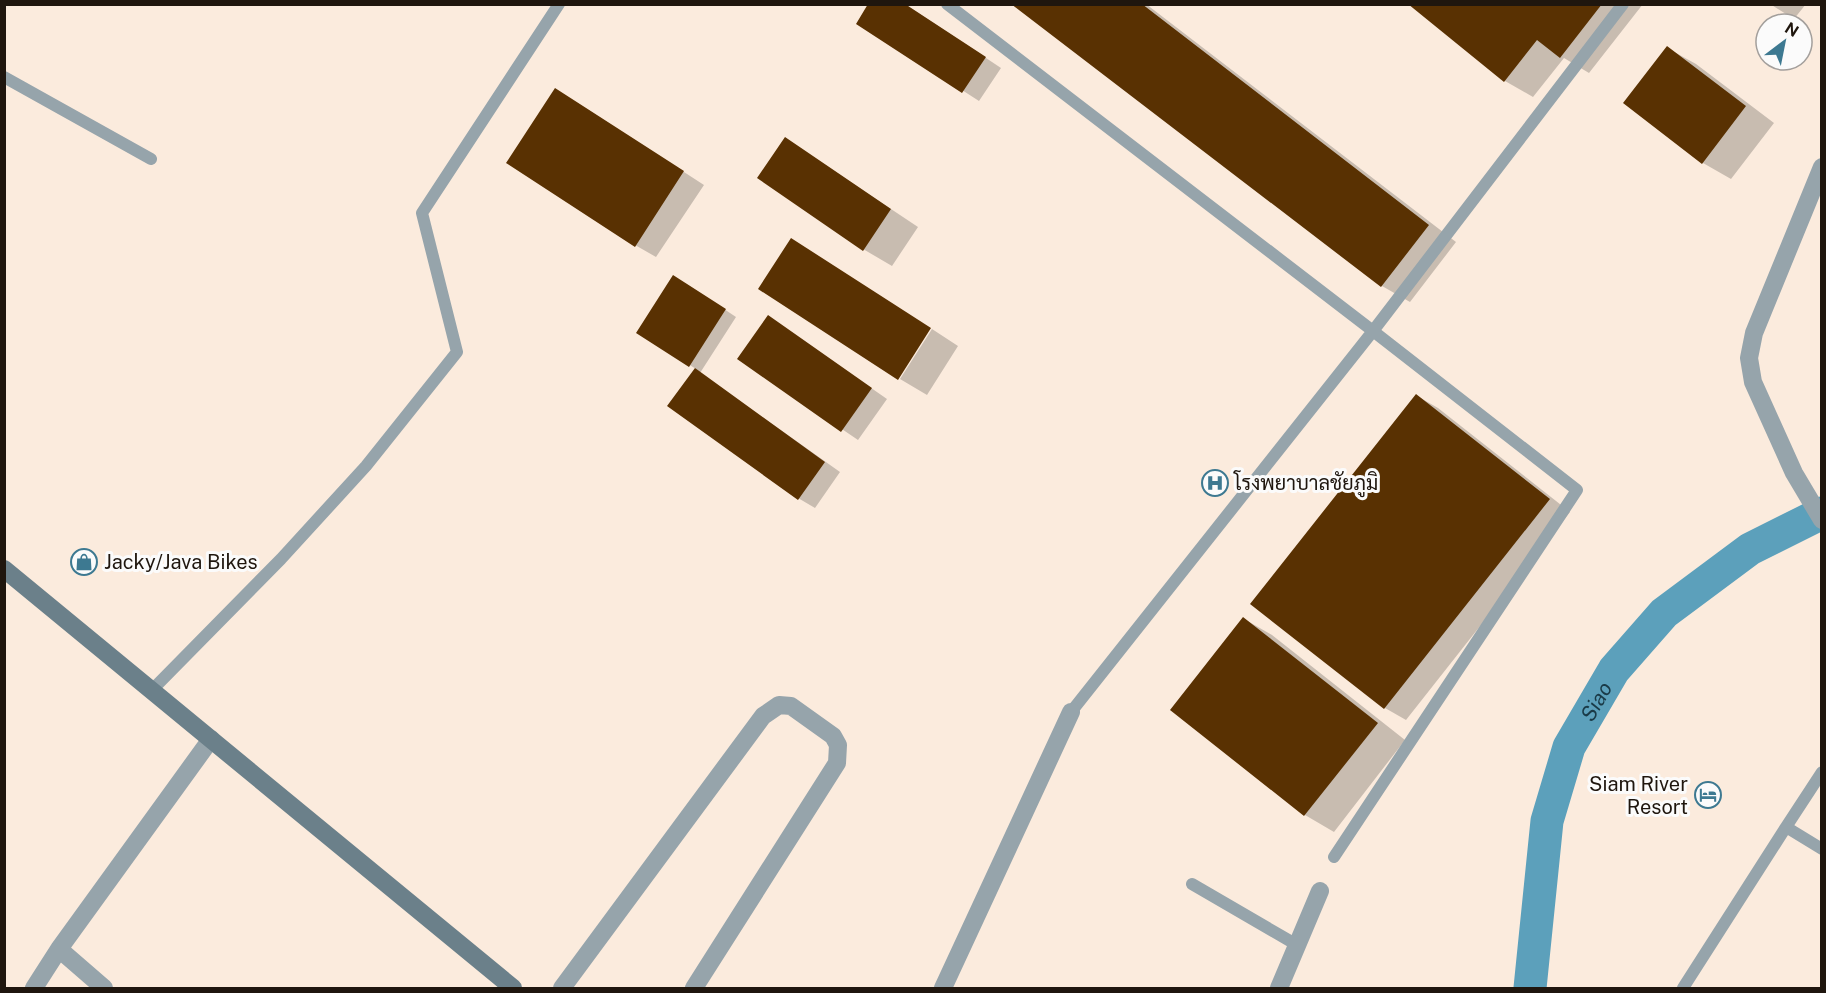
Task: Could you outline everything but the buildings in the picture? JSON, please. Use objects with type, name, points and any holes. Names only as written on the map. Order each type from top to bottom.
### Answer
[{"type":"street","points":[[1821,167],[1754,333],[1749,358],[1754,382],[1794,473],[1821,520]]},
{"type":"street","points":[[4,568],[513,988]]},
{"type":"street","points":[[562,988],[763,716],[779,705],[792,706],[833,736],[838,745],[837,763],[694,988]]},
{"type":"street","points":[[943,988],[1071,712]]},
{"type":"street","points":[[34,988],[58,949],[212,739]]},
{"type":"street","points":[[1279,988],[1320,891]]},
{"type":"street","points":[[58,949],[104,988]]},
{"type":"lane","points":[[152,690],[281,559],[366,466],[457,352],[422,213],[559,4]]},
{"type":"lane","points":[[947,4],[1577,490],[1334,857]]},
{"type":"lane","points":[[1071,712],[1373,331],[1623,4]]},
{"type":"lane","points":[[4,77],[151,159]]},
{"type":"lane","points":[[1683,988],[1821,772]]},
{"type":"lane","points":[[1786,827],[1821,849]]},
{"type":"lane","points":[[1192,884],[1298,945]]},
{"type":"waterway","name":"Siao","points":[[1530,988],[1547,821],[1569,747],[1614,670],[1664,613],[1750,549],[1822,513]]},
{"type":"place","name":"โรงพยาบาลชัยภูมิ","points":[[1215,483]]},
{"type":"place","name":"Jacky/Java Bikes","points":[[84,562]]},
{"type":"place","name":"Siam River Resort","points":[[1708,795]]}]
